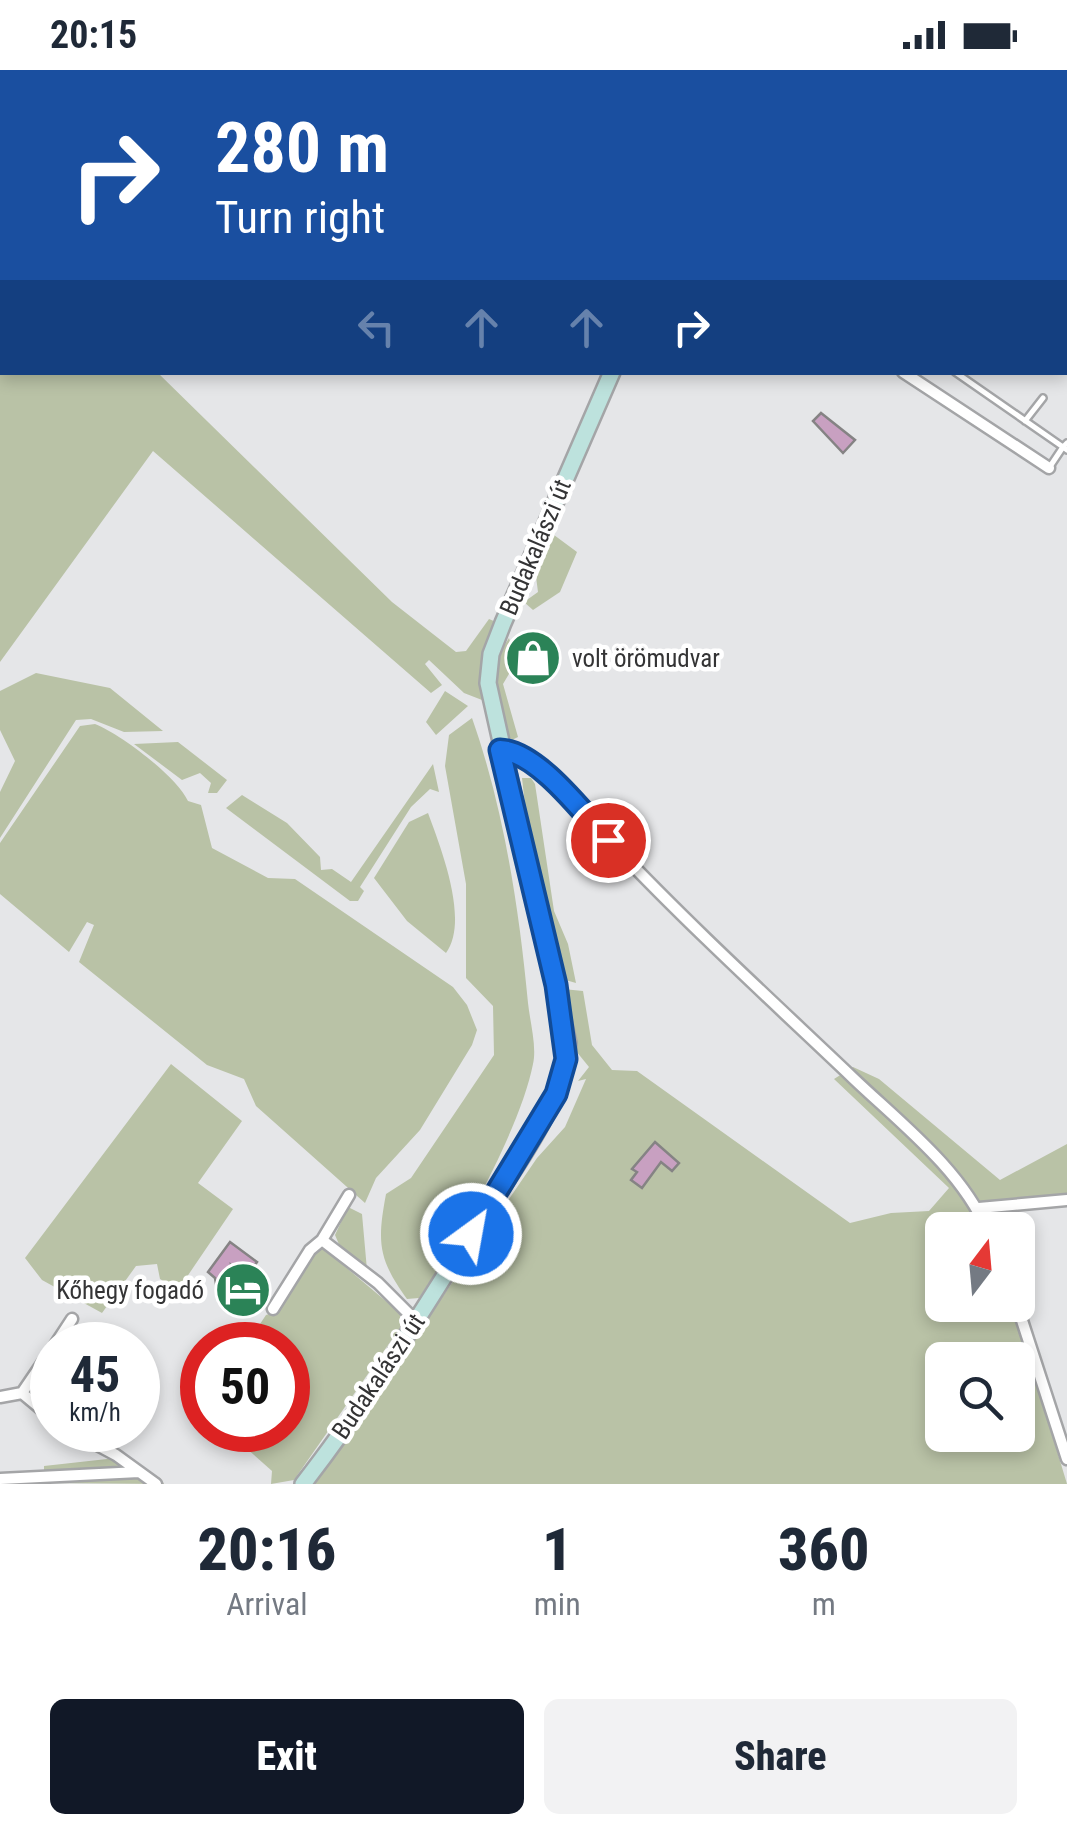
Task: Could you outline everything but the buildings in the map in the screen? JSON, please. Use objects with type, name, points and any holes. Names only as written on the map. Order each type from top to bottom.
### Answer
[{"type":"main road","name":"Budakalászi út","points":[[303,1484],[416,1321],[556,1094],[566,1059],[556,985],[500,750],[488,683],[491,654],[611,375]]},
{"type":"street","points":[[909,375],[1049,468]]},
{"type":"street","points":[[500,750],[518,754],[546,775],[678,911],[916,1139],[981,1212]]},
{"type":"street","points":[[273,1310],[350,1195]]},
{"type":"street","points":[[979,1208],[1067,1200]]},
{"type":"street","points":[[322,1240],[378,1283],[416,1321]]},
{"type":"street","points":[[1023,1322],[1067,1459]]},
{"type":"street","points":[[0,1397],[22,1393],[30,1382]]},
{"type":"street","points":[[22,1393],[30,1400]]},
{"type":"street","points":[[106,1452],[156,1484]]},
{"type":"street","points":[[0,1479],[139,1472]]},
{"type":"lane","points":[[958,375],[1066,447],[1049,468]]},
{"type":"lane","points":[[1025,421],[1043,398]]},
{"type":"green space","points":[[0,375],[160,375],[392,602],[456,652],[466,651],[489,619],[496,622],[486,654],[482,700],[464,693],[429,660],[425,664],[442,685],[431,693],[153,451],[0,662]]},
{"type":"green space","points":[[554,535],[577,552],[560,592],[533,610],[524,602],[538,592],[535,569]]},
{"type":"green space","points":[[509,638],[516,662],[503,684],[518,737],[512,740],[500,718],[496,690],[498,662]]},
{"type":"green space","points":[[36,673],[110,688],[163,731],[124,732],[91,719],[76,720],[0,838],[0,792],[15,761],[0,730],[0,691]]},
{"type":"green space","points":[[445,691],[468,706],[436,735],[426,722]]},
{"type":"green space","points":[[472,718],[509,859],[534,1057],[515,1121],[485,1185],[419,1298],[407,1299],[382,1250],[386,1194],[411,1178],[494,1055],[493,1006],[466,978],[466,884],[445,766],[449,735]]},
{"type":"green space","points":[[95,724],[147,757],[188,801],[201,805],[212,848],[268,878],[295,879],[453,987],[467,1005],[477,1030],[472,1045],[420,1130],[376,1178],[365,1203],[256,1106],[244,1079],[207,1065],[79,962],[94,925],[87,922],[69,952],[0,894],[0,843],[80,726]]},
{"type":"green space","points":[[178,742],[227,780],[217,793],[208,793],[211,783],[200,773],[182,780],[134,744]]},
{"type":"green space","points":[[433,764],[439,792],[430,789],[411,807],[360,887],[364,891],[358,901],[350,901],[226,808],[242,795],[287,823],[320,857],[321,870],[332,869],[351,882]]},
{"type":"green space","points":[[522,778],[531,778],[535,784],[554,911],[568,944],[576,983],[562,979],[528,832]]},
{"type":"green space","points":[[428,813],[454,903],[453,939],[446,953],[407,921],[374,878],[409,822]]},
{"type":"green space","points":[[563,989],[583,991],[592,1045],[612,1070],[637,1071],[850,1223],[891,1213],[929,1211],[949,1188],[834,1079],[853,1067],[879,1079],[1000,1180],[1067,1144],[1067,1198],[980,1208],[982,1212],[925,1212],[925,1322],[1018,1322],[1024,1342],[925,1342],[925,1452],[1035,1452],[1035,1378],[1067,1484],[315,1484],[537,1158],[565,1127],[586,1079],[578,1081],[589,1067],[576,1051]]},
{"type":"green space","points":[[171,1064],[242,1121],[198,1183],[233,1209],[178,1290],[160,1279],[157,1264],[136,1266],[102,1313],[42,1280],[25,1258]]},
{"type":"green space","points":[[348,1207],[362,1214],[367,1270],[341,1249],[335,1235]]},
{"type":"green space","points":[[316,1248],[323,1248],[400,1313],[400,1328],[294,1480],[271,1484],[272,1471],[251,1452],[310,1452],[310,1322],[261,1322],[266,1315],[277,1311]]},
{"type":"green space","points":[[116,1458],[160,1478],[164,1484],[44,1483],[44,1466]]},
{"type":"place","name":"volt örömudvar","points":[[533,658]]},
{"type":"place","name":"Kőhegy fogadó","points":[[243,1290]]},
{"type":"route","points":[[471,1234],[556,1094],[568,1042],[500,750],[518,754],[546,775],[608,840]]}]
